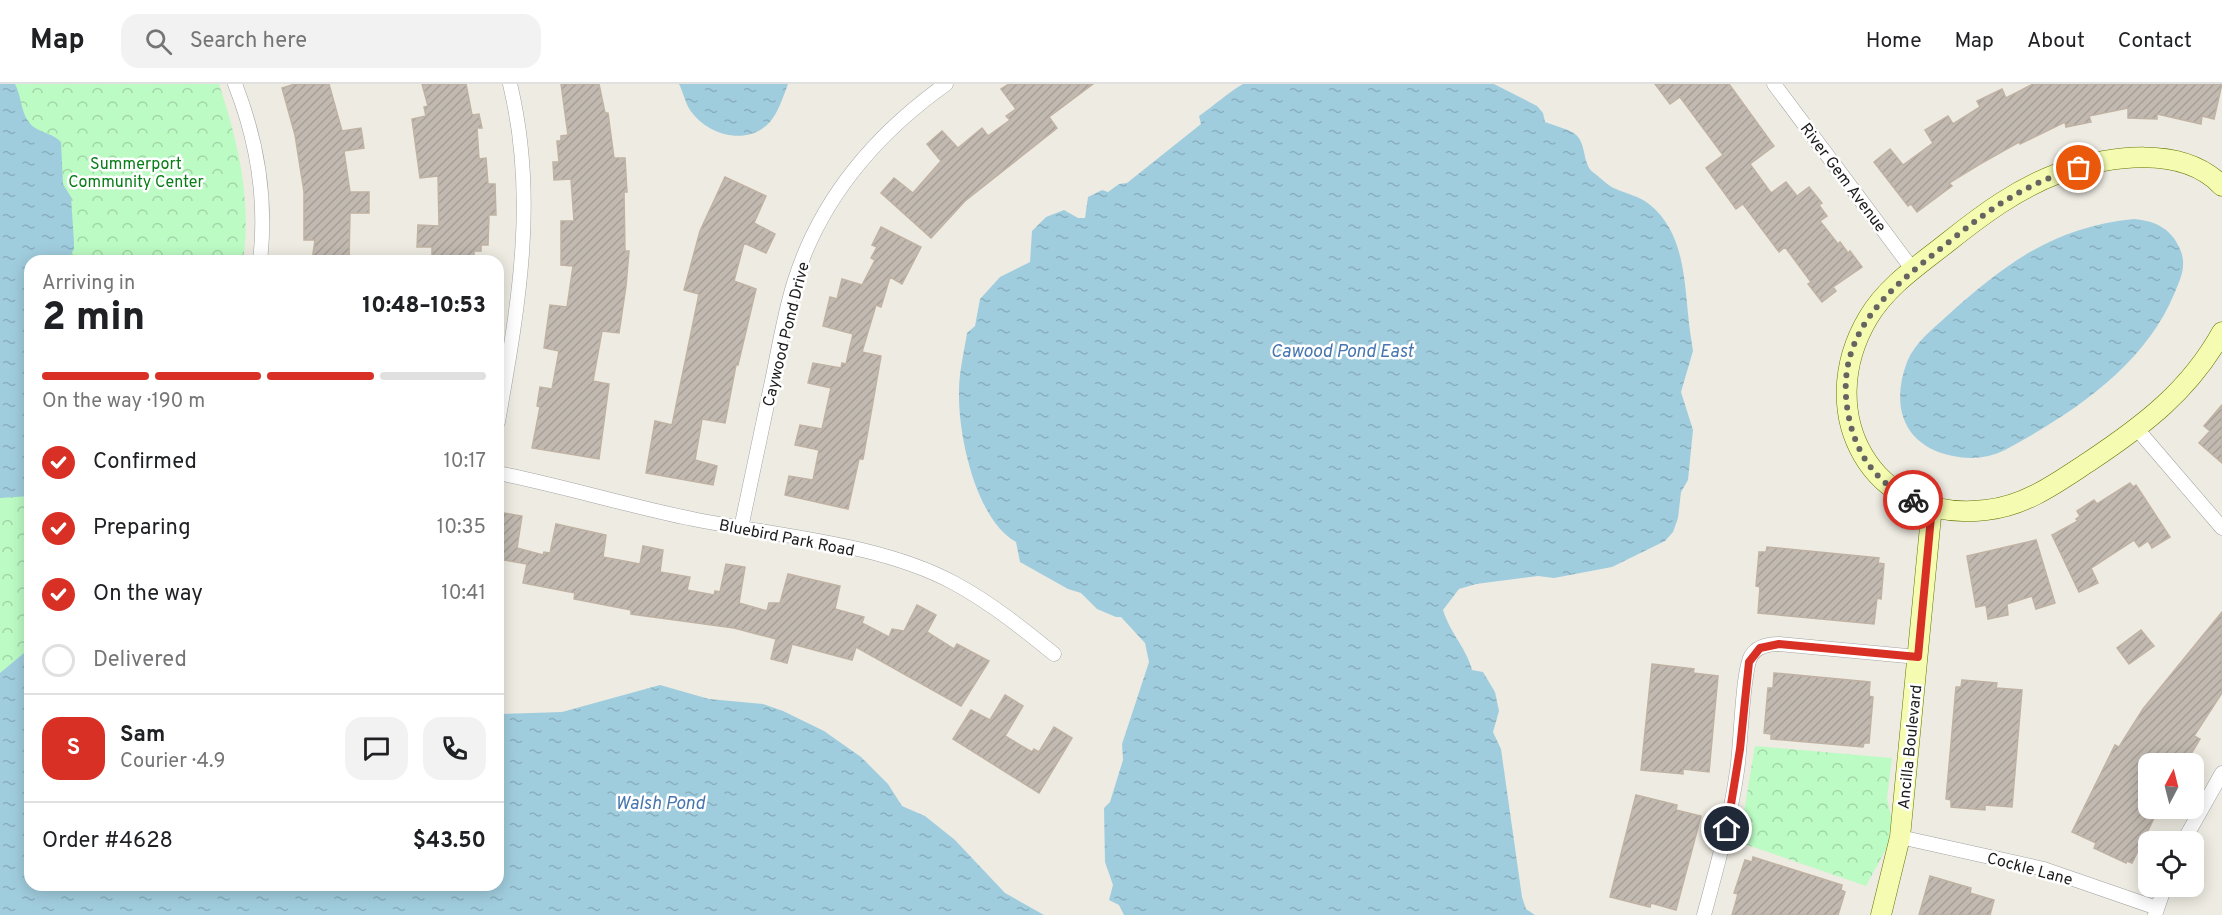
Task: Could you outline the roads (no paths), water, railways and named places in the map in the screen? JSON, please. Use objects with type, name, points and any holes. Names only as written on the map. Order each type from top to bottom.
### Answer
[{"type":"street","points":[[235,84],[249,123],[260,180],[263,218],[260,255]]},
{"type":"street","points":[[504,389],[516,322],[525,246],[523,165],[510,84]]},
{"type":"street","name":"Caywood Pond Drive","points":[[741,528],[789,303],[812,237],[839,189],[873,146],[900,119],[946,84]]},
{"type":"street","name":"River Gem Avenue","points":[[1774,84],[1913,270]]},
{"type":"street","points":[[2218,177],[2182,162],[2157,159],[2112,161],[2063,172],[2030,185],[1999,203],[1913,270],[1884,296],[1862,330],[1847,375],[1846,408],[1857,446],[1870,468],[1898,492],[1932,506],[1972,511],[2013,505],[2050,488],[2138,429],[2168,404],[2191,380],[2222,332]]},
{"type":"street","points":[[2138,429],[2222,528]]},
{"type":"street","name":"Bluebird Park Road","points":[[504,474],[741,528],[875,554],[933,573],[1005,615],[1054,654]]},
{"type":"street","name":"Ancilla Boulevard","points":[[1881,915],[1900,837],[1932,506]]},
{"type":"street","points":[[1704,915],[1731,810],[1740,749],[1747,668],[1755,651],[1766,645],[1779,644],[1918,657]]},
{"type":"street","points":[[2189,831],[2222,773]]},
{"type":"street","name":"Cockle Lane","points":[[1900,837],[2050,871],[2156,911]]},
{"type":"water","points":[[0,84],[15,84],[24,113],[31,125],[61,142],[63,184],[71,197],[74,249],[70,255],[24,255],[24,496],[0,498]]},
{"type":"water","points":[[679,84],[788,84],[770,122],[761,130],[739,136],[717,131],[697,119],[688,107]]},
{"type":"water","name":"Cawood Pond East","points":[[1243,84],[1494,84],[1537,106],[1543,113],[1545,122],[1576,135],[1590,169],[1613,188],[1649,204],[1671,230],[1677,246],[1682,262],[1693,351],[1681,392],[1693,430],[1688,480],[1681,492],[1678,518],[1673,532],[1665,541],[1612,567],[1554,578],[1538,576],[1476,584],[1459,589],[1443,610],[1472,670],[1483,672],[1495,692],[1499,711],[1493,732],[1501,749],[1522,897],[1526,909],[1535,915],[1124,915],[1119,905],[1109,900],[1113,885],[1105,862],[1104,808],[1110,802],[1123,760],[1122,744],[1149,662],[1145,643],[1121,617],[1097,609],[1081,593],[1068,589],[1020,562],[1016,542],[1002,531],[990,515],[972,475],[966,453],[960,410],[959,385],[962,362],[967,333],[975,326],[980,299],[1000,277],[1030,262],[1032,231],[1046,217],[1064,210],[1078,218],[1085,218],[1088,197],[1102,190],[1108,192],[1119,184],[1127,183],[1201,124],[1199,116]]},
{"type":"water","points":[[2134,219],[2155,224],[2167,231],[2180,249],[2183,266],[2177,287],[2162,319],[2126,365],[2104,385],[2056,420],[2031,436],[1993,455],[1973,458],[1953,456],[1936,451],[1912,434],[1901,409],[1902,379],[1910,355],[1931,331],[1990,279],[2033,250],[2079,230]]},
{"type":"water","name":"Walsh Pond","points":[[24,653],[24,891],[504,891],[504,714],[562,712],[660,685],[709,699],[763,704],[824,731],[861,757],[888,784],[902,806],[925,816],[955,840],[1005,893],[1044,915],[0,915],[0,673]]},
{"type":"park label","name":"Summerport Community Center","points":[[136,172]]}]
